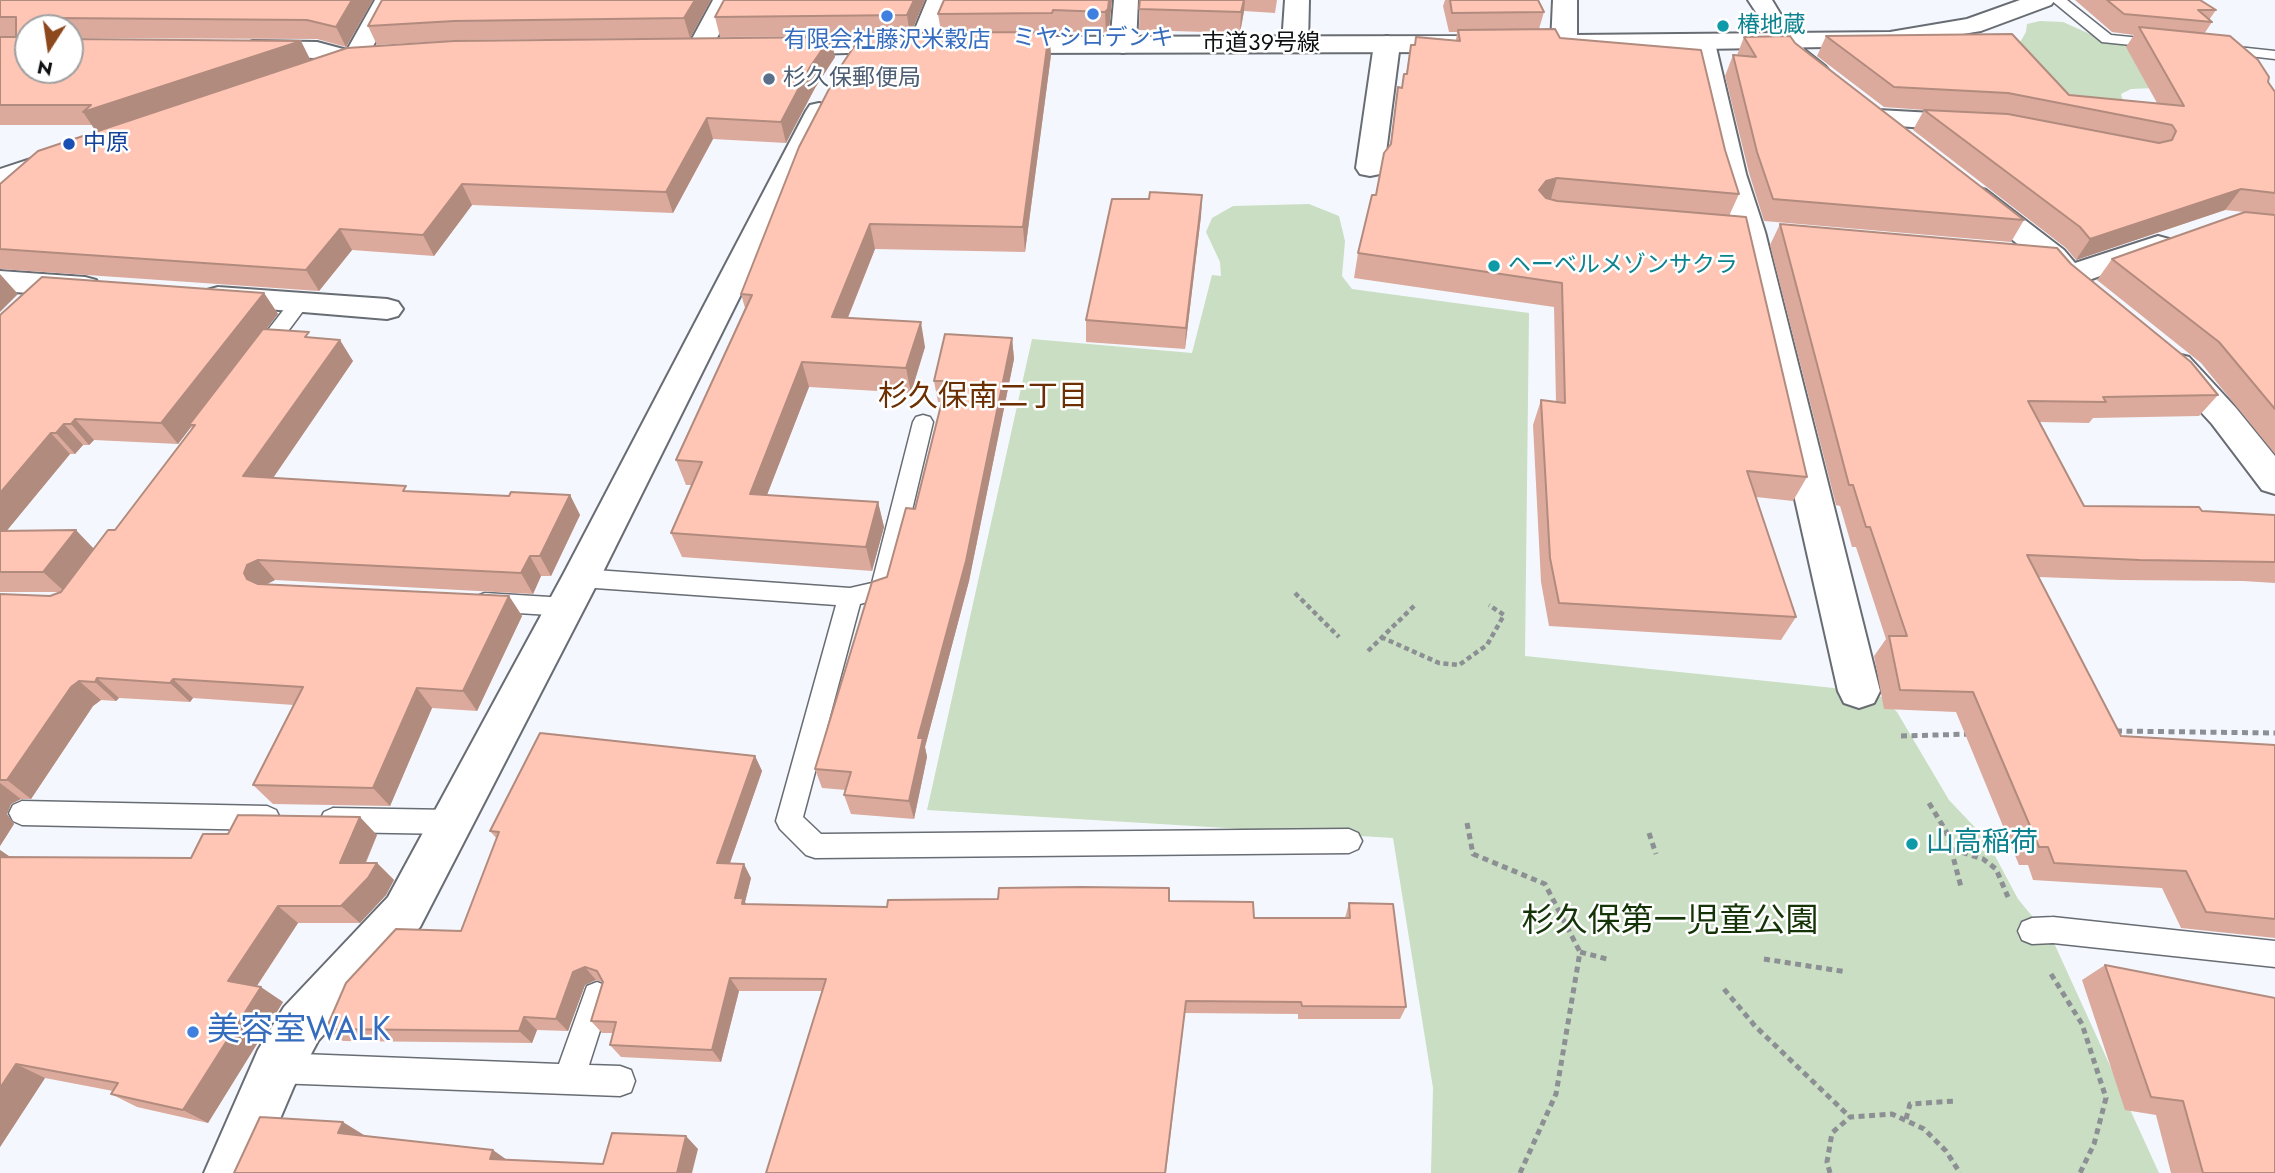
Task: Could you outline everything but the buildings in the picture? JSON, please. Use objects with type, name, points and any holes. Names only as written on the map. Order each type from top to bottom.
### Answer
[{"type":"street","points":[[354,59],[387,0]]},
{"type":"street","points":[[673,48],[713,48],[725,0]]},
{"type":"street","points":[[921,46],[939,0]]},
{"type":"street","points":[[1123,45],[1126,0]]},
{"type":"street","points":[[1295,44],[1297,0]]},
{"type":"street","points":[[1564,44],[1565,0]]},
{"type":"street","points":[[1760,0],[1797,56],[1911,144]]},
{"type":"street","points":[[1537,44],[1890,39],[1972,26],[2043,0]]},
{"type":"street","points":[[1702,43],[1732,174],[1750,232],[1859,691]]},
{"type":"street","points":[[1370,168],[1387,44]]},
{"type":"street","name":"市道39号線","points":[[975,46],[1482,44]]},
{"type":"street","points":[[230,1173],[276,1068],[300,1024],[404,912],[573,592],[830,89],[858,46]]},
{"type":"street","points":[[751,48],[948,46]]},
{"type":"street","points":[[234,49],[317,50],[354,59]]},
{"type":"street","points":[[299,75],[354,59],[385,55]]},
{"type":"street","points":[[1858,102],[1996,124]]},
{"type":"street","points":[[0,179],[86,148]]},
{"type":"street","points":[[1954,179],[2101,303]]},
{"type":"street","points":[[1998,253],[2061,267],[2187,235]]},
{"type":"street","points":[[0,281],[119,290]]},
{"type":"street","points":[[20,314],[50,285]]},
{"type":"street","points":[[188,295],[387,309]]},
{"type":"street","points":[[2155,347],[2187,373],[2275,481]]},
{"type":"lane","points":[[2058,0],[2108,39],[2171,45]]},
{"type":"lane","points":[[2209,48],[2275,55]]},
{"type":"lane","points":[[2234,50],[2248,71]]},
{"type":"lane","points":[[249,370],[299,303]]},
{"type":"lane","points":[[469,602],[573,592],[850,597],[883,590],[923,422]]},
{"type":"lane","points":[[850,597],[789,821],[815,846],[1349,841]]},
{"type":"lane","points":[[22,813],[286,819]]},
{"type":"lane","points":[[313,819],[452,822]]},
{"type":"lane","points":[[2032,931],[2053,930],[2275,954]]},
{"type":"lane","points":[[569,1079],[597,996]]},
{"type":"lane","points":[[276,1068],[620,1081]]},
{"type":"path","points":[[1295,593],[1339,637]]},
{"type":"path","points":[[1381,637],[1439,663],[1459,665],[1487,645],[1504,615],[1489,605]]},
{"type":"path","points":[[1368,652],[1415,606]]},
{"type":"path","points":[[2108,732],[2275,733]]},
{"type":"path","points":[[1901,736],[1984,734]]},
{"type":"path","points":[[1929,803],[1946,831],[1961,887]]},
{"type":"path","points":[[1467,822],[1473,854],[1545,884],[1580,952],[1556,1094],[1520,1173]]},
{"type":"path","points":[[1649,833],[1656,854]]},
{"type":"path","points":[[1951,849],[1983,859],[1996,869],[2012,907]]},
{"type":"path","points":[[1580,952],[1607,959]]},
{"type":"path","points":[[1764,959],[1847,972]]},
{"type":"path","points":[[2048,969],[2082,1024],[2106,1098],[2094,1144],[2080,1173]]},
{"type":"path","points":[[1724,989],[1755,1026],[1850,1117]]},
{"type":"path","points":[[1906,1119],[1910,1104],[1955,1101]]},
{"type":"path","points":[[1830,1173],[1827,1162],[1832,1133],[1850,1117],[1892,1114],[1924,1129],[1946,1151],[1960,1173]]},
{"type":"green space","points":[[2040,21],[2063,22],[2108,42],[2155,52],[2155,88],[2131,89],[2121,94],[2124,106],[2090,115],[2012,56],[2026,32],[2027,24]]},
{"type":"green space","name":"杉久保第一児童公園","points":[[1309,204],[1339,216],[1345,241],[1342,276],[1352,289],[1529,313],[1525,656],[1834,688],[1882,697],[1897,712],[1949,800],[1986,839],[2018,899],[2054,943],[2159,1173],[1431,1173],[1433,1088],[1393,838],[927,810],[1032,339],[1192,353],[1212,275],[1221,276],[1220,262],[1206,232],[1212,218],[1233,206]]},
{"type":"place","name":"ミヤシロデンキ","points":[[1093,14]]},
{"type":"place","name":"有限会社藤沢米穀店","points":[[887,16]]},
{"type":"place","name":"椿地蔵","points":[[1723,26]]},
{"type":"place","name":"杉久保郵便局","points":[[769,79]]},
{"type":"place","name":"中原","points":[[69,144]]},
{"type":"place","name":"ヘーベルメゾンサクラ","points":[[1494,266]]},
{"type":"place","name":"山高稲荷","points":[[1912,844]]},
{"type":"place","name":"美容室WALK","points":[[193,1032]]},
{"type":"district","name":"杉久保南二丁目","points":[[983,399]]}]
